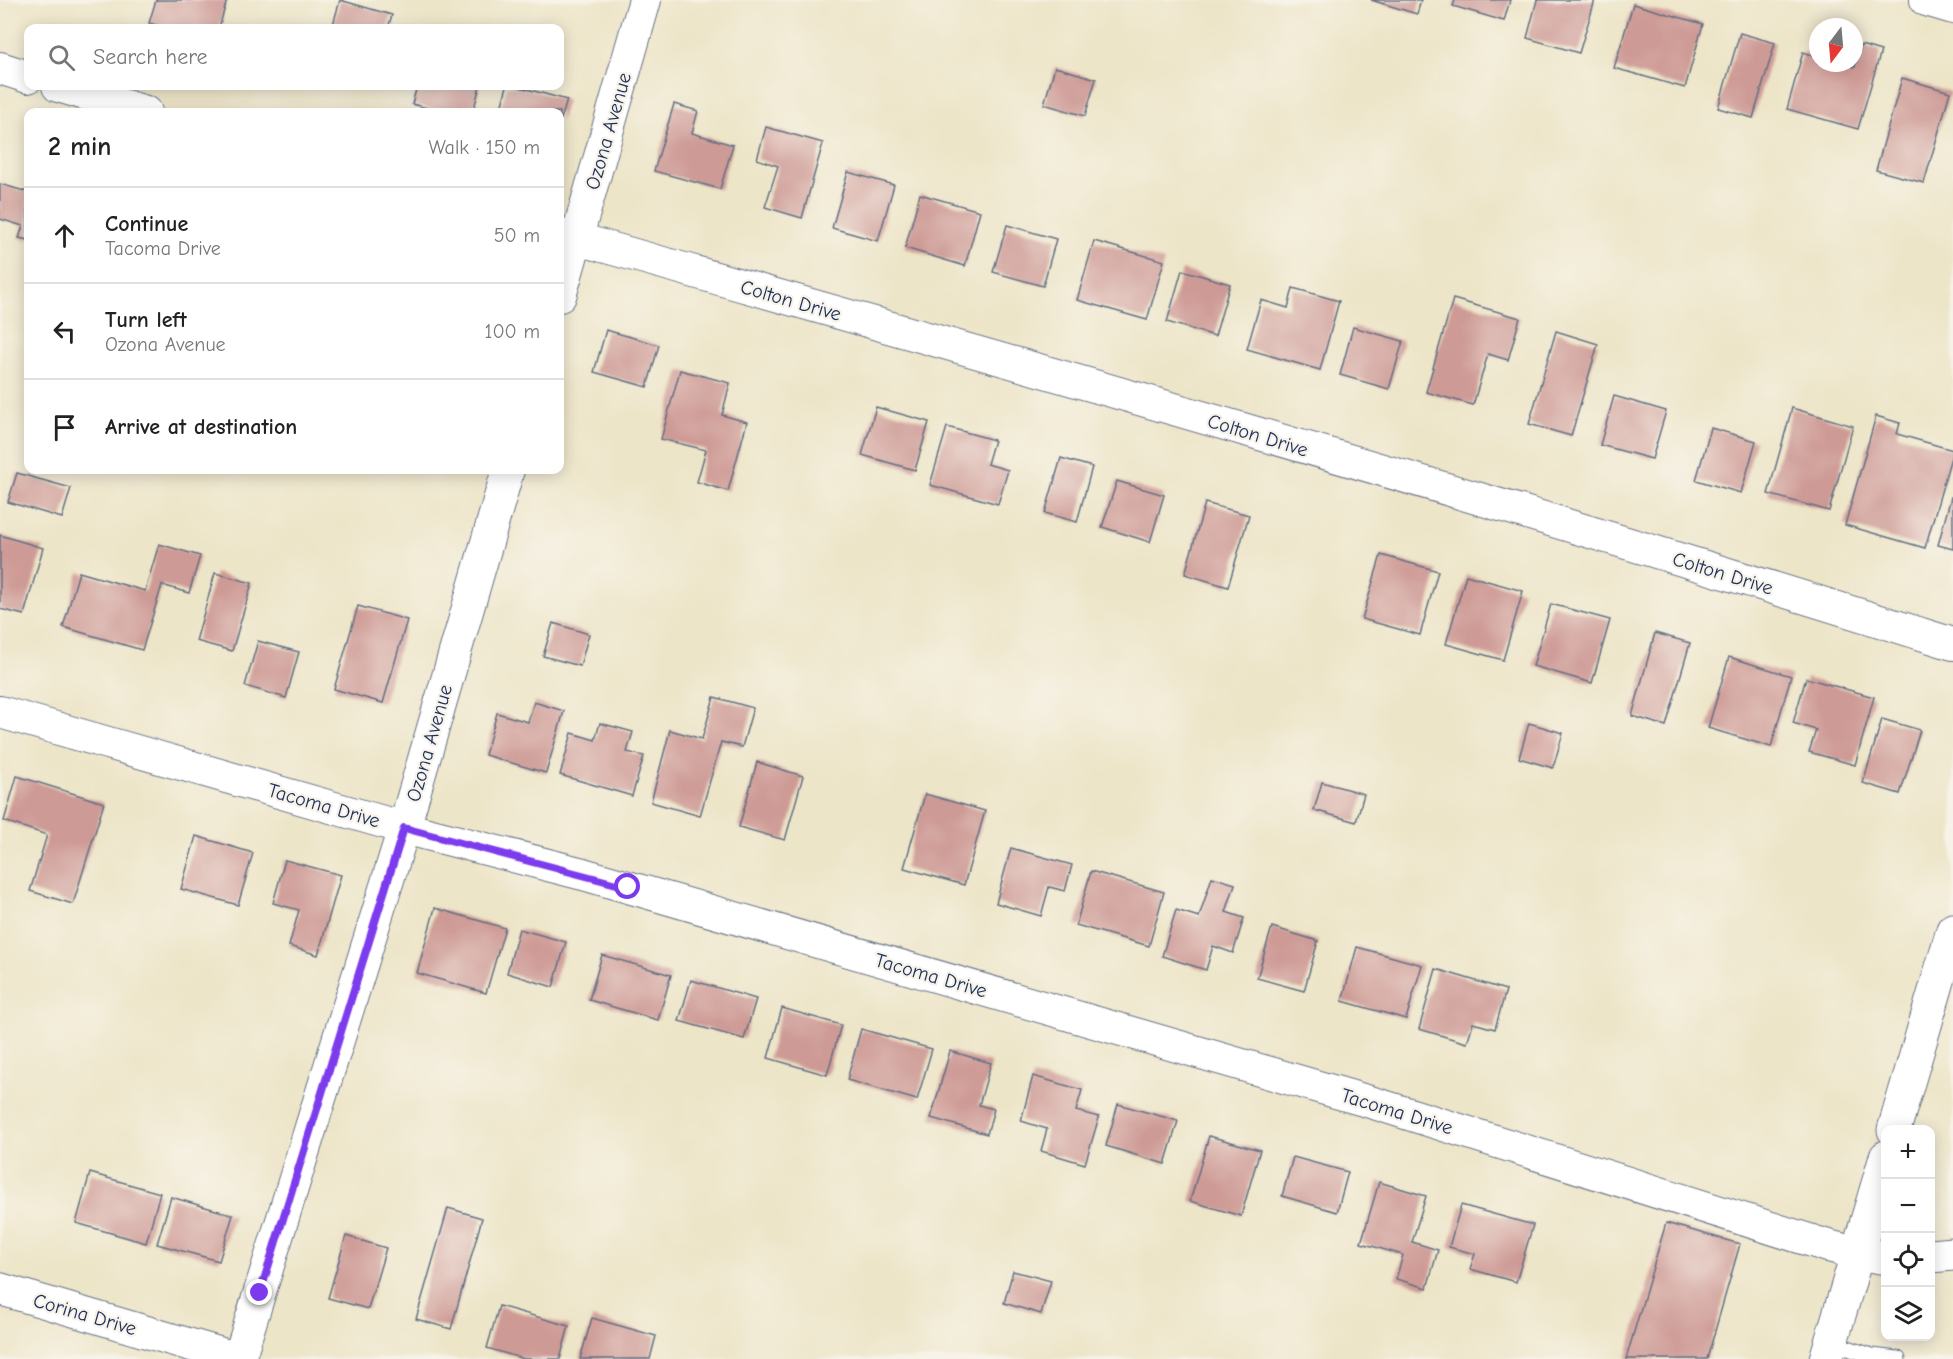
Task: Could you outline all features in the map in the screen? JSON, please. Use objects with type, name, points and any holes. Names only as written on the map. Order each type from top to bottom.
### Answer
[{"type":"street","name":"Ozona Avenue","points":[[564,266],[568,237],[645,0]]},
{"type":"street","points":[[1926,0],[1953,8]]},
{"type":"street","points":[[0,68],[24,75]]},
{"type":"street","points":[[72,90],[132,108]]},
{"type":"street","name":"Colton Drive","points":[[568,237],[1072,380],[1792,593],[1953,644]]},
{"type":"street","name":"Ozona Avenue","points":[[239,1359],[404,828],[507,474]]},
{"type":"street","name":"Tacoma Drive","points":[[0,712],[404,828],[583,874],[1377,1104],[1817,1242],[1871,1255]]},
{"type":"street","points":[[1894,1125],[1953,930]]},
{"type":"street","points":[[1828,1351],[1871,1255],[1883,1179]]},
{"type":"street","points":[[1935,1256],[1953,1254]]},
{"type":"street","name":"Corina Drive","points":[[0,1289],[239,1359]]},
{"type":"lane","points":[[1828,1351],[1898,1359]]},
{"type":"building","points":[[156,0],[227,0],[220,24],[149,23]]},
{"type":"building","points":[[340,0],[392,15],[389,24],[333,24]]},
{"type":"building","points":[[1371,0],[1421,0],[1417,14]]},
{"type":"building","points":[[1455,0],[1510,0],[1504,21],[1453,6]]},
{"type":"building","points":[[1537,0],[1595,0],[1579,53],[1527,38]]},
{"type":"building","points":[[1633,4],[1703,24],[1685,88],[1614,68]]},
{"type":"building","points":[[1740,33],[1775,43],[1753,118],[1718,108]]},
{"type":"building","points":[[1863,46],[1881,51],[1858,129],[1787,109],[1803,52],[1809,54],[1809,72],[1863,72]]},
{"type":"building","points":[[1055,67],[1096,79],[1085,116],[1044,104]]},
{"type":"building","points":[[1902,78],[1950,92],[1924,183],[1876,170]]},
{"type":"building","points":[[416,90],[479,90],[474,108],[427,108],[412,104]]},
{"type":"building","points":[[506,90],[531,90],[567,100],[564,110],[564,108],[501,108]]},
{"type":"building","points":[[674,104],[698,111],[692,133],[733,145],[720,189],[654,171]]},
{"type":"building","points":[[766,127],[823,143],[802,218],[765,207],[778,166],[757,159]]},
{"type":"building","points":[[848,172],[894,185],[878,241],[832,228]]},
{"type":"building","points":[[0,184],[24,191],[24,239],[19,238],[23,226],[0,219]]},
{"type":"building","points":[[920,194],[980,211],[965,266],[905,248]]},
{"type":"building","points":[[1007,225],[1056,239],[1043,286],[993,272]]},
{"type":"building","points":[[1094,241],[1164,261],[1147,320],[1077,300]]},
{"type":"building","points":[[1182,270],[1230,284],[1215,336],[1167,322]]},
{"type":"building","points":[[1293,288],[1339,301],[1320,370],[1247,349],[1261,300],[1288,308]]},
{"type":"building","points":[[1453,299],[1520,318],[1508,360],[1488,354],[1473,405],[1426,392]]},
{"type":"building","points":[[1353,327],[1403,341],[1389,389],[1340,375]]},
{"type":"building","points":[[606,330],[659,345],[647,387],[594,372]]},
{"type":"building","points":[[1556,331],[1598,344],[1571,436],[1529,424]]},
{"type":"building","points":[[680,370],[730,383],[722,415],[747,422],[728,491],[697,482],[706,450],[661,439]]},
{"type":"building","points":[[1614,396],[1666,411],[1652,459],[1600,445]]},
{"type":"building","points":[[876,407],[929,422],[915,470],[862,455]]},
{"type":"building","points":[[1792,408],[1853,426],[1829,511],[1768,494]]},
{"type":"building","points":[[1876,416],[1900,423],[1897,434],[1953,450],[1925,548],[1845,525]]},
{"type":"building","points":[[947,427],[994,440],[987,464],[1008,470],[998,504],[930,485]]},
{"type":"building","points":[[1711,428],[1756,441],[1741,493],[1696,480]]},
{"type":"building","points":[[1061,458],[1092,467],[1077,522],[1045,513]]},
{"type":"building","points":[[17,473],[71,488],[62,518],[8,502]]},
{"type":"building","points":[[1117,481],[1164,495],[1150,542],[1102,527]]},
{"type":"building","points":[[1951,497],[1953,498],[1953,549],[1938,545]]},
{"type":"building","points":[[1205,503],[1249,515],[1228,587],[1185,574]]},
{"type":"building","points":[[0,535],[43,548],[24,615],[0,609]]},
{"type":"building","points":[[159,544],[200,556],[189,593],[162,585],[142,650],[63,627],[79,572],[145,591]]},
{"type":"building","points":[[1381,555],[1438,571],[1420,635],[1362,619]]},
{"type":"building","points":[[215,573],[252,583],[232,651],[196,641]]},
{"type":"building","points":[[1466,575],[1523,591],[1503,660],[1446,644]]},
{"type":"building","points":[[1551,604],[1610,620],[1592,683],[1533,666]]},
{"type":"building","points":[[358,606],[407,620],[383,703],[334,689]]},
{"type":"building","points":[[553,623],[589,634],[580,666],[543,656]]},
{"type":"building","points":[[1655,633],[1690,643],[1666,726],[1632,716]]},
{"type":"building","points":[[258,641],[299,652],[286,698],[245,686]]},
{"type":"building","points":[[1729,657],[1791,676],[1771,747],[1708,728]]},
{"type":"building","points":[[1806,678],[1874,697],[1855,765],[1809,752],[1816,730],[1793,723]]},
{"type":"building","points":[[714,697],[753,708],[742,747],[721,742],[700,816],[651,802],[670,730],[702,739]]},
{"type":"building","points":[[534,702],[564,711],[546,773],[485,755],[497,713],[528,722]]},
{"type":"building","points":[[1882,719],[1920,730],[1900,794],[1863,783]]},
{"type":"building","points":[[600,723],[633,732],[627,752],[644,756],[632,796],[560,775],[572,733],[595,740]]},
{"type":"building","points":[[1529,723],[1563,733],[1553,768],[1519,758]]},
{"type":"building","points":[[757,762],[803,776],[785,840],[739,827]]},
{"type":"building","points":[[17,776],[104,803],[73,904],[30,891],[47,835],[4,821]]},
{"type":"building","points":[[1322,782],[1364,794],[1356,822],[1314,810]]},
{"type":"building","points":[[925,794],[985,811],[964,885],[904,868]]},
{"type":"building","points":[[196,836],[253,853],[238,905],[181,889]]},
{"type":"building","points":[[1011,848],[1072,865],[1065,891],[1049,887],[1041,916],[996,903]]},
{"type":"building","points":[[285,860],[341,875],[318,955],[289,946],[299,910],[273,903]]},
{"type":"building","points":[[1091,871],[1164,892],[1149,946],[1076,925]]},
{"type":"building","points":[[1212,877],[1235,884],[1226,912],[1244,918],[1233,953],[1213,946],[1206,970],[1162,956],[1176,910],[1199,917]]},
{"type":"building","points":[[435,908],[505,928],[486,993],[417,973]]},
{"type":"building","points":[[1272,927],[1318,941],[1304,991],[1257,978]]},
{"type":"building","points":[[519,929],[566,942],[553,987],[507,973]]},
{"type":"building","points":[[1357,947],[1422,965],[1406,1019],[1342,1001]]},
{"type":"building","points":[[602,955],[671,975],[658,1020],[589,1000]]},
{"type":"building","points":[[1436,969],[1506,990],[1495,1029],[1473,1023],[1467,1043],[1419,1029]]},
{"type":"building","points":[[691,980],[756,999],[744,1039],[679,1021]]},
{"type":"building","points":[[782,1008],[841,1025],[827,1075],[768,1058]]},
{"type":"building","points":[[861,1029],[932,1049],[917,1100],[847,1080]]},
{"type":"building","points":[[950,1051],[991,1063],[979,1105],[994,1109],[987,1134],[931,1118]]},
{"type":"building","points":[[1033,1076],[1082,1090],[1076,1111],[1099,1117],[1085,1164],[1041,1151],[1047,1129],[1021,1121]]},
{"type":"building","points":[[1118,1104],[1178,1121],[1165,1164],[1106,1146]]},
{"type":"building","points":[[1209,1136],[1260,1150],[1241,1216],[1190,1201]]},
{"type":"building","points":[[1293,1157],[1348,1172],[1337,1212],[1282,1196]]},
{"type":"building","points":[[90,1173],[160,1193],[146,1243],[76,1223]]},
{"type":"building","points":[[1379,1182],[1426,1196],[1412,1242],[1438,1250],[1427,1288],[1396,1279],[1403,1255],[1361,1243]]},
{"type":"building","points":[[171,1197],[233,1215],[219,1261],[157,1244]]},
{"type":"building","points":[[1461,1205],[1533,1225],[1516,1282],[1470,1269],[1475,1254],[1449,1247]]},
{"type":"building","points":[[448,1208],[482,1218],[451,1329],[416,1319]]},
{"type":"building","points":[[1666,1223],[1740,1244],[1707,1359],[1626,1359]]},
{"type":"building","points":[[346,1236],[386,1248],[368,1309],[328,1298]]},
{"type":"building","points":[[1013,1271],[1051,1281],[1041,1314],[1004,1303]]},
{"type":"building","points":[[499,1306],[569,1326],[560,1359],[524,1359],[487,1348]]},
{"type":"building","points":[[592,1318],[656,1336],[650,1359],[580,1359]]},
{"type":"route","points":[[260,1293],[404,828],[628,887]]}]
